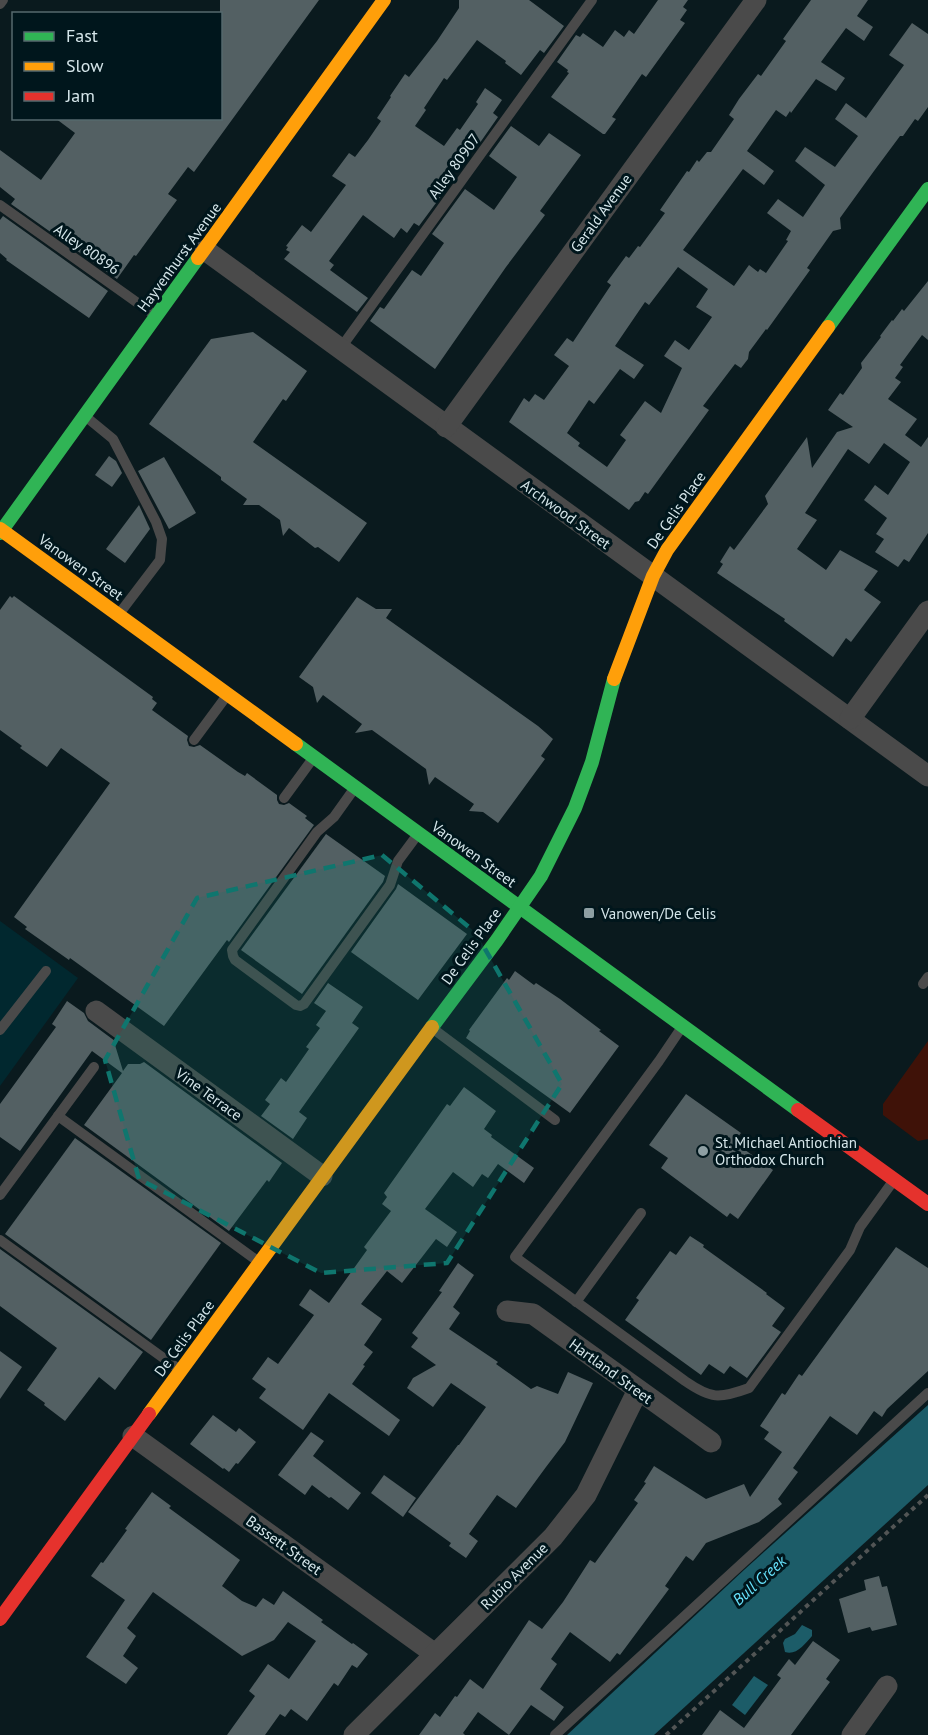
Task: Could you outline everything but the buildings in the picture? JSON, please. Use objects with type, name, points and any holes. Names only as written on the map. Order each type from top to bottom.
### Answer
[{"type":"main road","name":"Hayvenhurst Avenue","points":[[1,531],[384,0]]},
{"type":"main road","name":"De Celis Place","points":[[0,1619],[541,876],[575,808],[592,762],[617,668],[652,576],[667,550],[928,189]]},
{"type":"main road","name":"Vanowen Street","points":[[1,531],[228,693],[519,908],[928,1204]]},
{"type":"street","name":"Gerald Avenue","points":[[446,427],[756,0]]},
{"type":"street","name":"Archwood Street","points":[[205,250],[928,776]]},
{"type":"street","points":[[850,719],[928,611]]},
{"type":"street","name":"Vine Terrace","points":[[96,1011],[322,1176]]},
{"type":"street","name":"Hartland Street","points":[[507,1311],[533,1314],[711,1442]]},
{"type":"street","name":"Rubio Avenue","points":[[354,1735],[553,1537],[586,1495],[638,1390]]},
{"type":"street","name":"Bassett Street","points":[[133,1436],[435,1654]]},
{"type":"street","points":[[852,1735],[887,1686]]},
{"type":"lane","name":"Alley 80907","points":[[340,349],[592,0]]},
{"type":"lane","name":"Alley 80896","points":[[0,205],[157,316]]},
{"type":"lane","points":[[85,416],[113,439],[162,538],[160,560],[119,614]]},
{"type":"lane","points":[[194,740],[228,693]]},
{"type":"lane","points":[[284,798],[314,757]]},
{"type":"lane","points":[[356,787],[334,816],[317,832],[232,950],[235,960],[296,1005],[304,1004],[390,885],[398,861],[418,833]]},
{"type":"lane","points":[[0,1030],[46,971]]},
{"type":"lane","points":[[683,1025],[515,1257],[576,1302],[703,1394],[728,1396],[749,1388],[850,1250],[860,1227],[894,1180]]},
{"type":"lane","points":[[432,1028],[555,1120]]},
{"type":"lane","points":[[0,1196],[93,1067]]},
{"type":"lane","points":[[58,1116],[260,1262]]},
{"type":"lane","points":[[576,1302],[641,1213]]},
{"type":"lane","points":[[0,1240],[181,1371]]},
{"type":"lane","points":[[555,1735],[928,1394]]},
{"type":"path","points":[[666,1735],[928,1495]]},
{"type":"highlighted area","points":[[382,855],[476,933],[562,1084],[447,1263],[321,1273],[139,1179],[105,1060],[197,898]]},
{"type":"shaded area","points":[[0,921],[78,978],[0,1086]]},
{"type":"shaded area","points":[[928,1041],[928,1139],[918,1141],[883,1115],[883,1104]]},
{"type":"water","name":"Bull Creek","points":[[928,1405],[928,1485],[654,1735],[567,1735],[744,1570]]},
{"type":"water","points":[[802,1625],[812,1630],[812,1636],[797,1651],[785,1652],[783,1643],[785,1639],[795,1634]]},
{"type":"water","points":[[754,1676],[768,1685],[745,1715],[732,1705]]},
{"type":"traffic: fast","points":[[828,327],[928,189]]},
{"type":"traffic: fast","points":[[0,533],[198,258]]},
{"type":"traffic: fast","points":[[432,1027],[541,876],[575,808],[592,762],[614,679]]},
{"type":"traffic: fast","points":[[296,744],[798,1110]]},
{"type":"traffic: slow","points":[[198,258],[384,0]]},
{"type":"traffic: slow","points":[[614,679],[653,576],[667,550],[828,327]]},
{"type":"traffic: slow","points":[[0,529],[296,744]]},
{"type":"traffic: slow","points":[[149,1414],[432,1027]]},
{"type":"traffic: jam","points":[[798,1110],[928,1204]]},
{"type":"traffic: jam","points":[[0,1619],[149,1414]]},
{"type":"place","name":"Vanowen/De Celis","points":[[589,913]]},
{"type":"place","name":"St. Michael Antiochian Orthodox Church","points":[[703,1151]]}]
